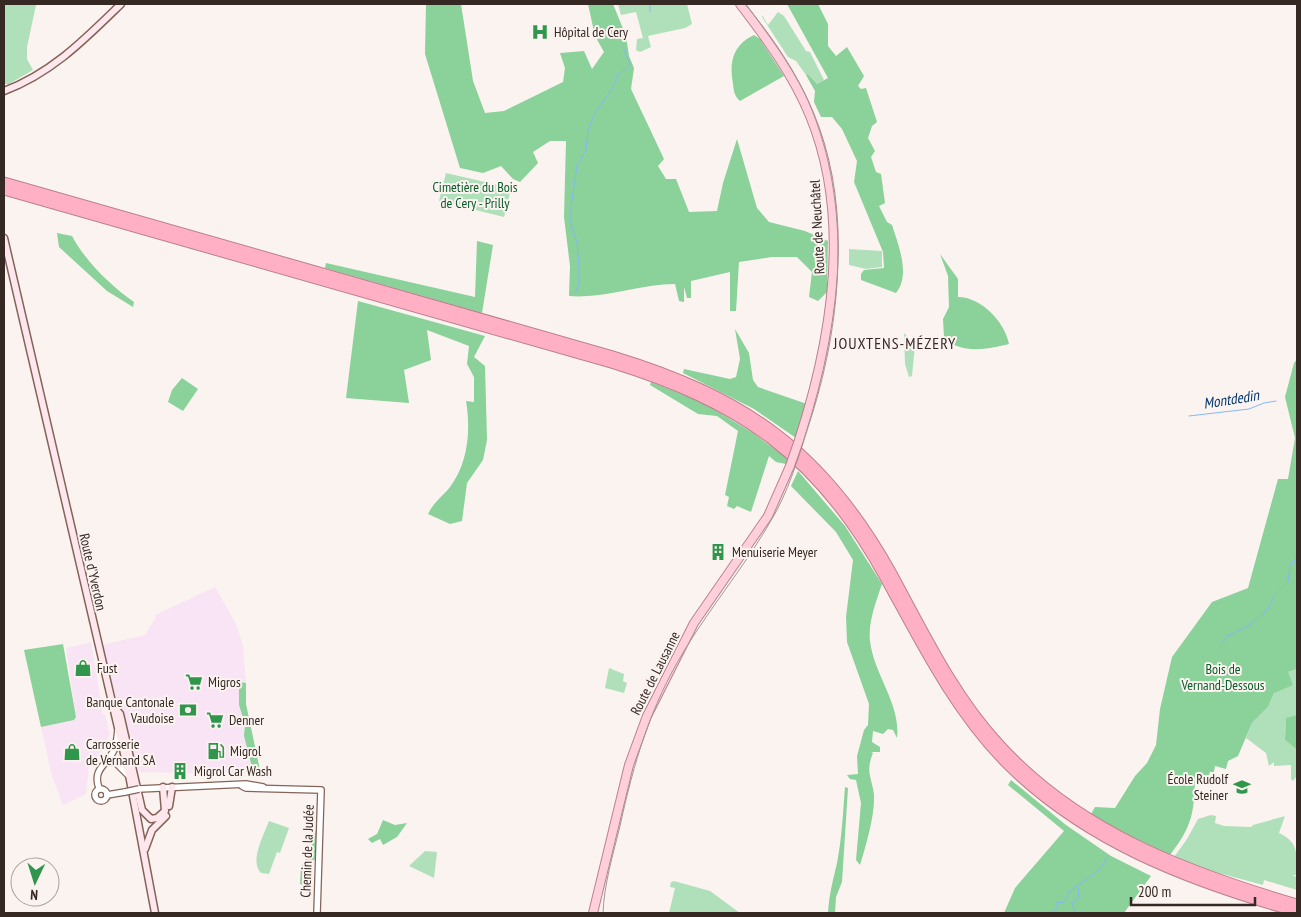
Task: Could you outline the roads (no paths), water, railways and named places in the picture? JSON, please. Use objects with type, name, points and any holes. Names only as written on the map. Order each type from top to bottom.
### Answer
[{"type":"highway","points":[[4,182],[624,359],[688,382],[737,406],[785,439],[836,488],[873,540],[946,672],[978,720],[1008,754],[1033,778],[1084,821]]},
{"type":"highway","points":[[4,190],[616,365],[679,386],[738,416],[790,453],[822,485],[844,512],[872,555],[945,686],[980,734],[1023,780],[1084,821],[1172,866],[1237,894],[1297,912]]},
{"type":"highway","points":[[1172,866],[1297,904]]},
{"type":"main road","points":[[6,89],[32,79],[60,62],[121,4]]},
{"type":"main road","name":"Route de Neuchâtel","points":[[740,4],[782,65],[807,108],[823,156],[830,191],[832,268],[829,310],[819,370],[790,466]]},
{"type":"main road","name":"Route d'Yverdon","points":[[4,238],[113,706],[155,913]]},
{"type":"main road","name":"Route de Lausanne","points":[[593,913],[629,765],[647,716],[694,624],[763,524],[790,466]]},
{"type":"main road","points":[[113,706],[120,714],[142,810],[151,819],[162,816],[165,811],[163,787]]},
{"type":"main road","points":[[144,852],[152,830],[166,816],[172,787]]},
{"type":"street","points":[[99,788],[96,774],[113,751],[118,730]]},
{"type":"street","points":[[106,762],[116,763],[128,775]]},
{"type":"street","name":"Chemin de la Judée","points":[[172,787],[256,784],[264,787],[321,790],[317,913]]},
{"type":"street","points":[[99,788],[94,793],[96,799],[101,801],[107,796],[139,789],[172,787]]},
{"type":"street","points":[[99,788],[105,790],[107,796]]},
{"type":"waterway","points":[[650,4],[650,12]]},
{"type":"waterway","points":[[575,294],[579,284],[579,266],[577,242],[571,223],[571,207],[577,166],[586,150],[588,131],[594,115],[616,83],[616,77],[630,65],[623,47]]},
{"type":"waterway","name":"Montdedin","points":[[1189,416],[1249,409],[1276,401]]},
{"type":"waterway","points":[[1223,643],[1226,637],[1250,625],[1268,609],[1274,596],[1288,582],[1290,565],[1296,559],[1297,548]]},
{"type":"waterway","points":[[1050,913],[1056,910],[1056,903],[1064,902],[1069,892],[1099,870],[1107,858]]},
{"type":"waterway","points":[[1075,913],[1072,902],[1079,898],[1078,888]]},
{"type":"railway","points":[[603,913],[607,880],[625,802],[637,757],[652,714],[684,651],[777,510],[796,465],[811,418],[831,338],[838,255],[836,213],[830,173],[820,133],[805,94],[792,70],[778,47],[745,4]]},
{"type":"place","name":"Hôpital de Cery","points":[[540,32]]},
{"type":"place","name":"Menuiserie Meyer","points":[[718,552]]},
{"type":"place","name":"Fust","points":[[83,668]]},
{"type":"place","name":"Migros","points":[[194,682]]},
{"type":"place","name":"Banque Cantonale Vaudoise","points":[[188,710]]},
{"type":"place","name":"Denner","points":[[215,720]]},
{"type":"place","name":"Migrol","points":[[216,751]]},
{"type":"place","name":"Carrosserie de Vernand SA","points":[[72,752]]},
{"type":"place","name":"Migrol Car Wash","points":[[180,771]]},
{"type":"place","name":"École Rudolf Steiner","points":[[1242,787]]},
{"type":"district","name":"JOUXTENS-MÉZERY","points":[[895,343]]},
{"type":"park label","name":"Cimetière du Bois de Cery - Prilly","points":[[475,196]]},
{"type":"park label","name":"Bois de Vernand-Dessous","points":[[1223,678]]}]
